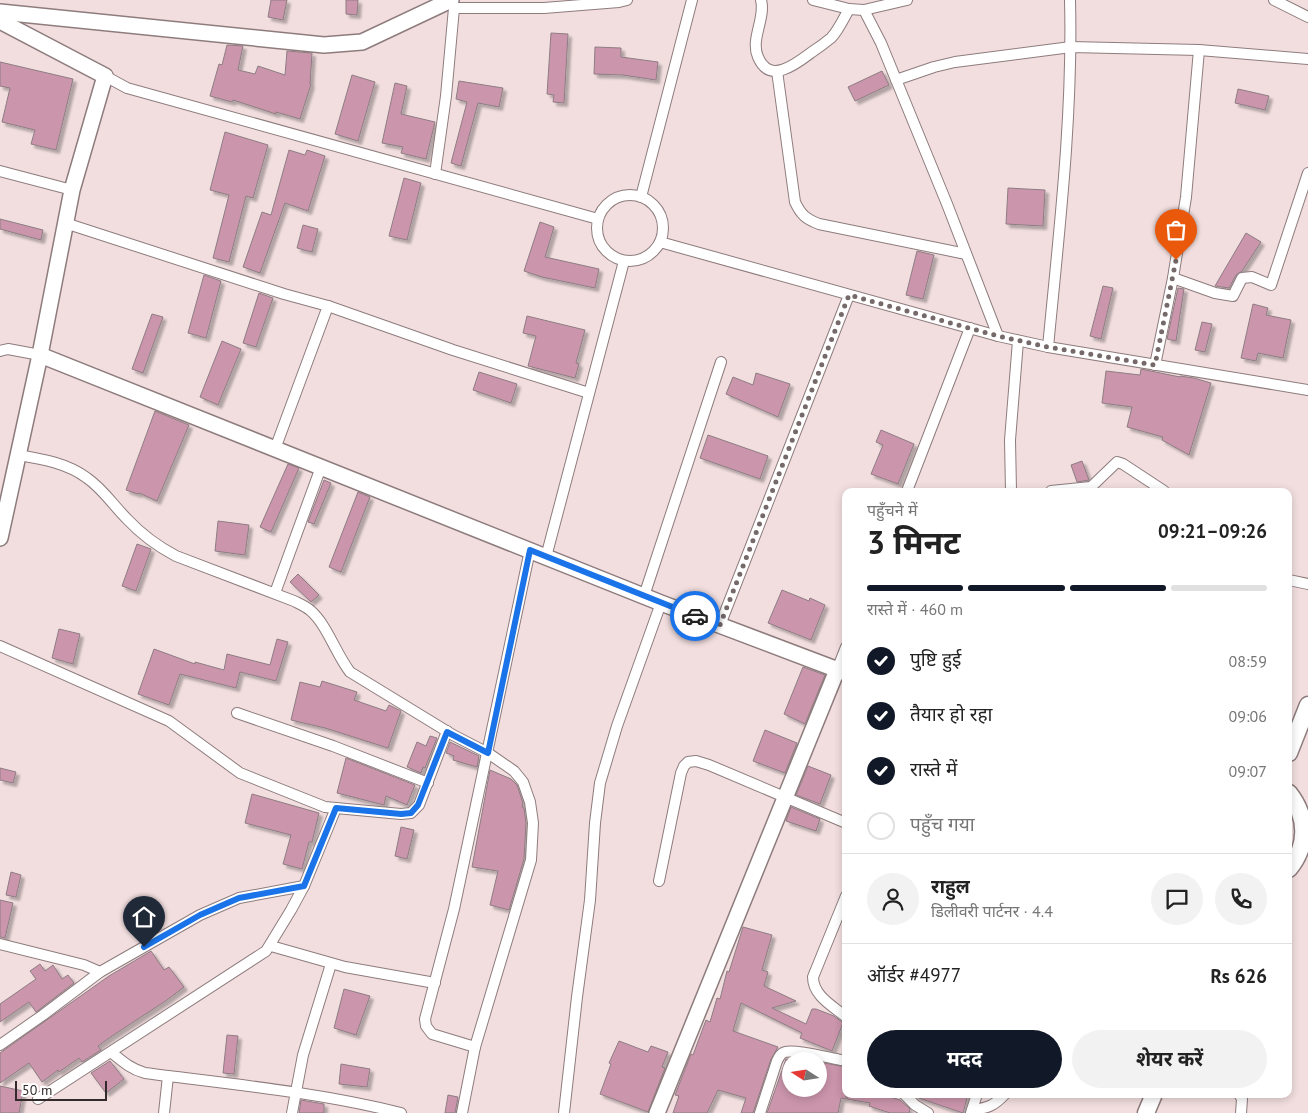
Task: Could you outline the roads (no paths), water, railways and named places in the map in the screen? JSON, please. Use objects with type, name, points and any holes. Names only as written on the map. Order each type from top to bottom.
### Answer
[{"type":"main road","points":[[0,12],[324,45],[362,42],[452,3]]},
{"type":"main road","points":[[0,20],[105,76],[72,190],[40,355],[0,538]]},
{"type":"main road","points":[[40,355],[661,603],[842,672],[785,797],[657,1113]]},
{"type":"main road","points":[[1292,745],[1308,705]]},
{"type":"main road","points":[[1292,796],[1299,804],[1305,818],[1307,833],[1306,849],[1292,866]]},
{"type":"main road","points":[[1146,1113],[1152,1098]]},
{"type":"street","points":[[435,174],[446,96],[452,3],[544,8],[627,0]]},
{"type":"street","points":[[642,197],[692,0]]},
{"type":"street","points":[[761,0],[756,42],[757,56],[769,70],[777,71],[792,67],[832,37],[849,9]]},
{"type":"street","points":[[813,0],[849,9],[864,10],[879,4],[907,0]]},
{"type":"street","points":[[1048,347],[1067,130],[1071,47],[1070,0]]},
{"type":"street","points":[[1274,0],[1286,3],[1308,17]]},
{"type":"street","points":[[864,10],[881,43],[998,336]]},
{"type":"street","points":[[896,80],[955,62],[1071,47],[1199,50],[1308,59]]},
{"type":"street","points":[[1155,365],[1186,197],[1199,50]]},
{"type":"street","points":[[777,71],[795,202],[800,213],[808,220],[819,224],[966,254]]},
{"type":"street","points":[[105,76],[128,88],[598,219]]},
{"type":"street","points":[[0,171],[72,190]]},
{"type":"street","points":[[1172,278],[1215,293],[1233,296],[1242,278],[1252,277],[1271,286],[1308,173]]},
{"type":"street","points":[[631,195],[642,197],[651,202],[658,210],[662,220],[663,231],[660,242],[646,258],[635,261],[624,261],[614,258],[600,241],[597,230],[598,219],[607,205],[620,197],[631,195]]},
{"type":"street","points":[[65,223],[284,294],[328,306],[453,350],[589,393]]},
{"type":"street","points":[[660,242],[1018,341],[1308,390]]},
{"type":"street","points":[[546,556],[624,261]]},
{"type":"street","points":[[720,625],[849,295]]},
{"type":"street","points":[[275,449],[328,306]]},
{"type":"street","points":[[908,488],[970,328]]},
{"type":"street","points":[[1011,488],[1010,440],[1018,341]]},
{"type":"street","points":[[0,351],[8,349],[40,355]]},
{"type":"street","points":[[644,596],[721,362]]},
{"type":"street","points":[[18,455],[68,467],[86,477],[107,495],[126,519],[146,537],[168,552],[294,601],[311,611],[321,623],[350,672],[447,732],[488,753],[514,770],[523,782],[530,802],[533,823],[531,860],[475,1047],[462,1113]]},
{"type":"street","points":[[1093,488],[1117,462],[1124,464],[1160,488]]},
{"type":"street","points":[[275,594],[321,467]]},
{"type":"street","points":[[475,1047],[432,1034],[428,1031],[425,1019],[454,909],[530,550]]},
{"type":"street","points":[[1292,581],[1308,584]]},
{"type":"street","points":[[564,1113],[590,900],[594,823],[600,783],[617,726],[661,603]]},
{"type":"street","points":[[0,646],[169,721],[240,774],[325,807],[401,814],[411,813],[418,805],[428,783],[447,732]]},
{"type":"street","points":[[236,713],[333,746],[428,783]]},
{"type":"street","points":[[658,881],[681,773],[688,762],[696,761],[709,765],[842,821]]},
{"type":"street","points":[[38,1099],[266,952],[304,886],[336,808]]},
{"type":"street","points":[[0,1045],[100,972],[200,915],[239,898],[304,886]]},
{"type":"street","points":[[842,906],[813,977],[813,985],[816,992],[842,1014]]},
{"type":"street","points":[[0,944],[84,965],[100,972]]},
{"type":"street","points":[[271,946],[331,964],[434,983]]},
{"type":"street","points":[[292,1113],[303,1055],[331,964]]},
{"type":"street","points":[[112,1052],[123,1063],[134,1070],[145,1073],[295,1093],[364,1104],[401,1113]]},
{"type":"street","points":[[760,1113],[781,1054],[797,1052],[842,1060]]},
{"type":"street","points":[[164,1113],[168,1076]]},
{"type":"street","points":[[908,1098],[928,1113]]},
{"type":"street","points":[[972,1112],[976,1098]]},
{"type":"street","points":[[972,1112],[989,1107],[1002,1098]]},
{"type":"street","points":[[1241,1098],[1241,1113]]}]
